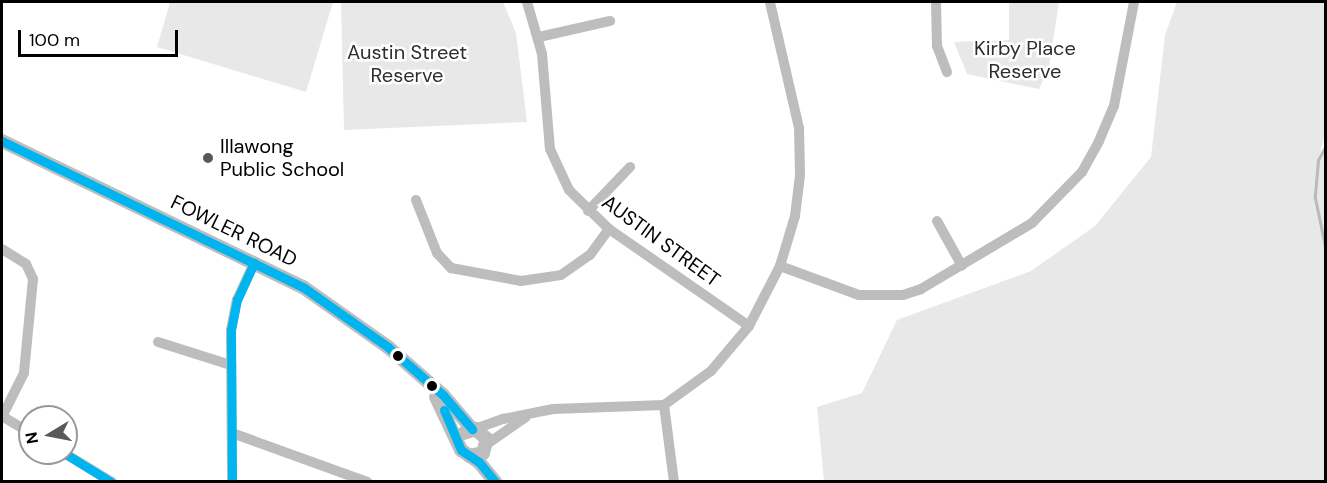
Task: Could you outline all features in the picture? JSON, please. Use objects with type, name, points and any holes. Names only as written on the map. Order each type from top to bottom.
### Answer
[{"type":"street","name":"AUSTIN STREET","points":[[527,2],[539,37],[550,149],[569,190],[609,229],[749,326]]},
{"type":"street","points":[[496,482],[483,466],[469,456],[460,443],[464,433],[552,409],[664,405],[711,371],[749,326],[780,266],[795,216],[800,151],[789,76],[770,2]]},
{"type":"street","points":[[936,2],[937,46],[947,72]]},
{"type":"street","points":[[780,266],[859,295],[885,297],[921,289],[1032,224],[1082,171],[1114,106],[1134,2]]},
{"type":"street","points":[[539,37],[610,21]]},
{"type":"street","name":"FOWLER ROAD","points":[[2,141],[254,263],[343,312],[431,387],[473,429]]},
{"type":"street","points":[[588,211],[630,167]]},
{"type":"street","points":[[416,200],[437,253],[450,268],[521,281],[561,275],[590,255],[609,229]]},
{"type":"street","points":[[937,221],[962,266]]},
{"type":"street","points":[[2,249],[26,264],[33,279],[24,373],[2,416],[18,426]]},
{"type":"street","points":[[232,482],[231,365],[234,311],[254,263]]},
{"type":"street","points":[[158,342],[231,365]]},
{"type":"street","name":"FOWLER ROAD","points":[[431,387],[460,443]]},
{"type":"street","points":[[664,405],[674,482]]},
{"type":"street","points":[[469,456],[480,455],[487,446],[531,414]]},
{"type":"street","points":[[473,429],[484,434],[496,482]]},
{"type":"street","points":[[232,433],[367,482]]},
{"type":"street","points":[[78,461],[112,482]]},
{"type":"green space","points":[[170,2],[333,2],[306,92],[157,47]]},
{"type":"green space","name":"Austin Street Reserve","points":[[341,2],[503,2],[516,33],[527,122],[344,130]]},
{"type":"green space","name":"Kirby Place Reserve","points":[[1009,2],[1059,2],[1049,67],[1039,89],[967,74],[954,42],[1009,40]]},
{"type":"green space","points":[[1177,2],[1325,2],[1326,130],[1319,158],[1325,152],[1325,481],[824,481],[817,407],[862,393],[897,320],[1031,271],[1095,226],[1151,157],[1165,35]]},
{"type":"waterway","points":[[1326,145],[1318,160],[1315,198],[1326,251]]},
{"type":"transit line","points":[[2,141],[303,287],[388,347],[443,395],[472,429]]},
{"type":"transit line","points":[[232,482],[231,330],[237,300],[254,263]]},
{"type":"transit line","points":[[444,410],[461,450],[479,462],[495,482]]},
{"type":"transit line","points":[[78,462],[111,482]]},
{"type":"place","name":"Illawong Public School","points":[[208,158]]}]
